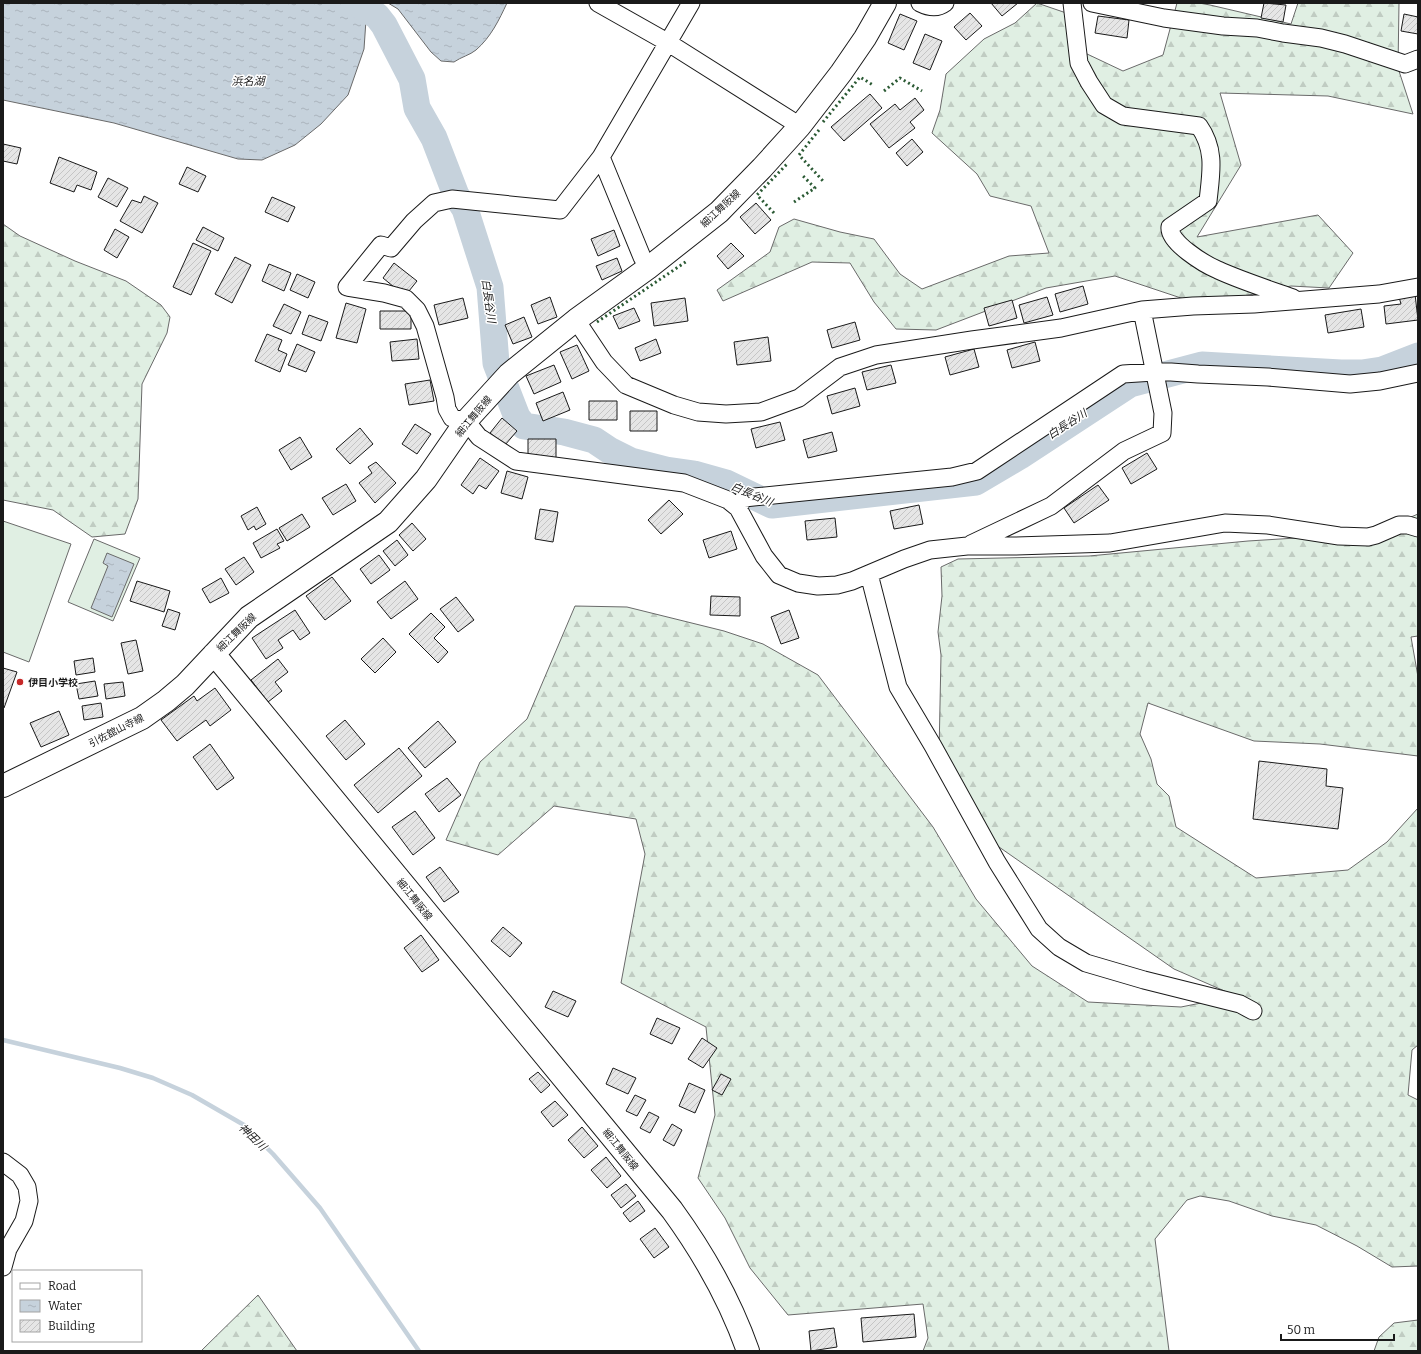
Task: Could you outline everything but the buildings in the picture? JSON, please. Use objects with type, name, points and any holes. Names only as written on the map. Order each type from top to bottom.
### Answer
[{"type":"main road","name":"細江舞阪線","points":[[748,1351],[719,1282],[697,1245],[672,1210],[214,654],[249,617],[388,522],[426,479],[466,422],[504,380],[576,320],[648,268],[719,212],[800,126],[841,73],[865,38],[885,3]]},
{"type":"main road","name":"引佐舘山寺線","points":[[3,786],[142,718],[185,685],[214,654]]},
{"type":"street","points":[[598,3],[667,42],[800,126]]},
{"type":"street","points":[[690,3],[601,157],[560,210],[460,199],[434,203],[414,221],[391,248],[381,245],[347,288],[384,293],[406,299],[417,310],[425,326],[447,409],[452,418],[466,422],[478,437],[516,461],[684,483],[728,500],[738,508],[764,556],[779,574],[798,583],[818,586],[837,585],[930,550],[967,546],[1110,543],[1225,522],[1268,525],[1340,536],[1361,537],[1376,535],[1399,525],[1408,525],[1418,528]]},
{"type":"street","points":[[920,3],[929,7],[942,6],[945,3]]},
{"type":"street","points":[[1072,3],[1079,63],[1088,82],[1104,105],[1123,116],[1199,126],[1206,136],[1212,156],[1208,201],[1170,227],[1170,234],[1177,243],[1217,270],[1300,300]]},
{"type":"street","points":[[1092,3],[1164,18],[1223,26],[1257,28],[1321,38],[1345,44],[1405,64],[1418,59]]},
{"type":"street","points":[[601,157],[642,257],[648,268]]},
{"type":"street","points":[[576,320],[604,362],[626,385],[674,405],[698,412],[726,414],[761,412],[798,398],[840,367],[876,355],[1061,328],[1142,310],[1193,306],[1254,304],[1379,294],[1418,287]]},
{"type":"street","points":[[967,546],[1051,506],[1124,451],[1162,433],[1163,412],[1142,310]]},
{"type":"street","points":[[738,508],[744,498],[952,477],[977,471],[1123,374],[1154,372],[1268,377],[1350,384],[1380,381],[1418,373]]},
{"type":"street","points":[[869,574],[898,687],[933,746],[997,862],[1039,929],[1059,947],[1086,963],[1144,980],[1240,1004],[1253,1011]]},
{"type":"street","points":[[3,1162],[20,1175],[27,1187],[29,1201],[24,1220],[8,1249],[3,1267]]},
{"type":"green space","points":[[1037,3],[1078,17],[1085,53],[1123,71],[1163,55],[1177,3],[1199,3],[1210,5],[1291,24],[1298,3],[1399,3],[1398,68],[1413,114],[1328,96],[1220,93],[1241,165],[1197,237],[1318,215],[1353,253],[1329,288],[1291,286],[1202,305],[1115,276],[1046,288],[936,330],[896,329],[874,302],[850,263],[812,262],[723,301],[717,290],[770,252],[779,227],[794,219],[840,232],[874,239],[900,274],[922,289],[1009,256],[1049,253],[1031,206],[990,196],[977,174],[932,133],[940,110],[946,74],[984,39],[1015,23]]},
{"type":"green space","points":[[3,224],[20,236],[75,261],[126,281],[161,305],[170,317],[167,333],[142,384],[138,499],[125,534],[92,537],[53,510],[3,500]]},
{"type":"green space","points":[[1418,514],[1418,636],[1411,637],[1418,677],[1418,756],[1320,744],[1254,741],[1148,703],[1140,734],[1151,759],[1157,784],[1169,796],[1176,827],[1256,878],[1348,870],[1387,842],[1418,808],[1418,1045],[1412,1050],[1408,1095],[1418,1100],[1418,1266],[1392,1267],[1357,1246],[1316,1225],[1272,1216],[1229,1201],[1200,1196],[1187,1200],[1155,1239],[1169,1351],[923,1351],[928,1338],[923,1304],[788,1315],[750,1268],[725,1218],[698,1178],[715,1115],[706,1027],[621,983],[645,854],[636,819],[554,806],[498,855],[446,840],[480,762],[527,719],[575,606],[627,607],[724,631],[763,644],[818,675],[933,827],[976,899],[1032,966],[1088,1002],[1181,1007],[1236,996],[1174,969],[989,840],[939,754],[941,655],[938,632],[942,596],[941,567],[958,559],[1089,556],[1296,538],[1328,540],[1346,545]]},
{"type":"green space","points":[[3,521],[71,544],[29,662],[3,652]]},
{"type":"green space","points":[[94,539],[140,558],[113,621],[68,602]]},
{"type":"green space","points":[[258,1295],[297,1351],[201,1351]]},
{"type":"green space","points":[[1418,1320],[1418,1351],[1374,1351],[1379,1337],[1394,1323]]},
{"type":"water","name":"浜名湖","points":[[3,3],[373,3],[371,7],[380,13],[375,20],[366,20],[364,49],[348,95],[321,124],[295,145],[262,160],[238,159],[114,123],[3,100]]},
{"type":"water","points":[[388,3],[507,3],[486,40],[474,52],[454,62],[441,61],[431,52],[398,9]]},
{"type":"water","points":[[107,553],[134,564],[112,617],[91,608],[108,566],[103,563]]},
{"type":"waterway","name":"白長谷川","points":[[356,3],[377,16],[384,25],[412,79],[417,108],[434,138],[456,195],[465,209],[490,287],[496,363],[517,417],[524,426],[564,432],[594,440],[609,450],[631,461],[666,470],[694,474],[726,483],[772,505],[976,482],[1020,456],[1130,384],[1202,365],[1362,373],[1382,370],[1418,356]]},
{"type":"waterway","name":"神田川","points":[[3,1040],[120,1068],[153,1078],[192,1095],[244,1125],[273,1154],[320,1208],[419,1351]]},
{"type":"hedge","points":[[823,122],[860,77],[873,85]]},
{"type":"hedge","points":[[884,91],[900,78],[922,91]]},
{"type":"hedge","points":[[819,130],[799,155],[824,182]]},
{"type":"hedge","points":[[774,213],[757,195],[788,163]]},
{"type":"hedge","points":[[794,202],[815,188],[801,174]]},
{"type":"hedge","points":[[597,322],[687,261]]},
{"type":"place","name":"伊目小学校","points":[[20,682]]}]
